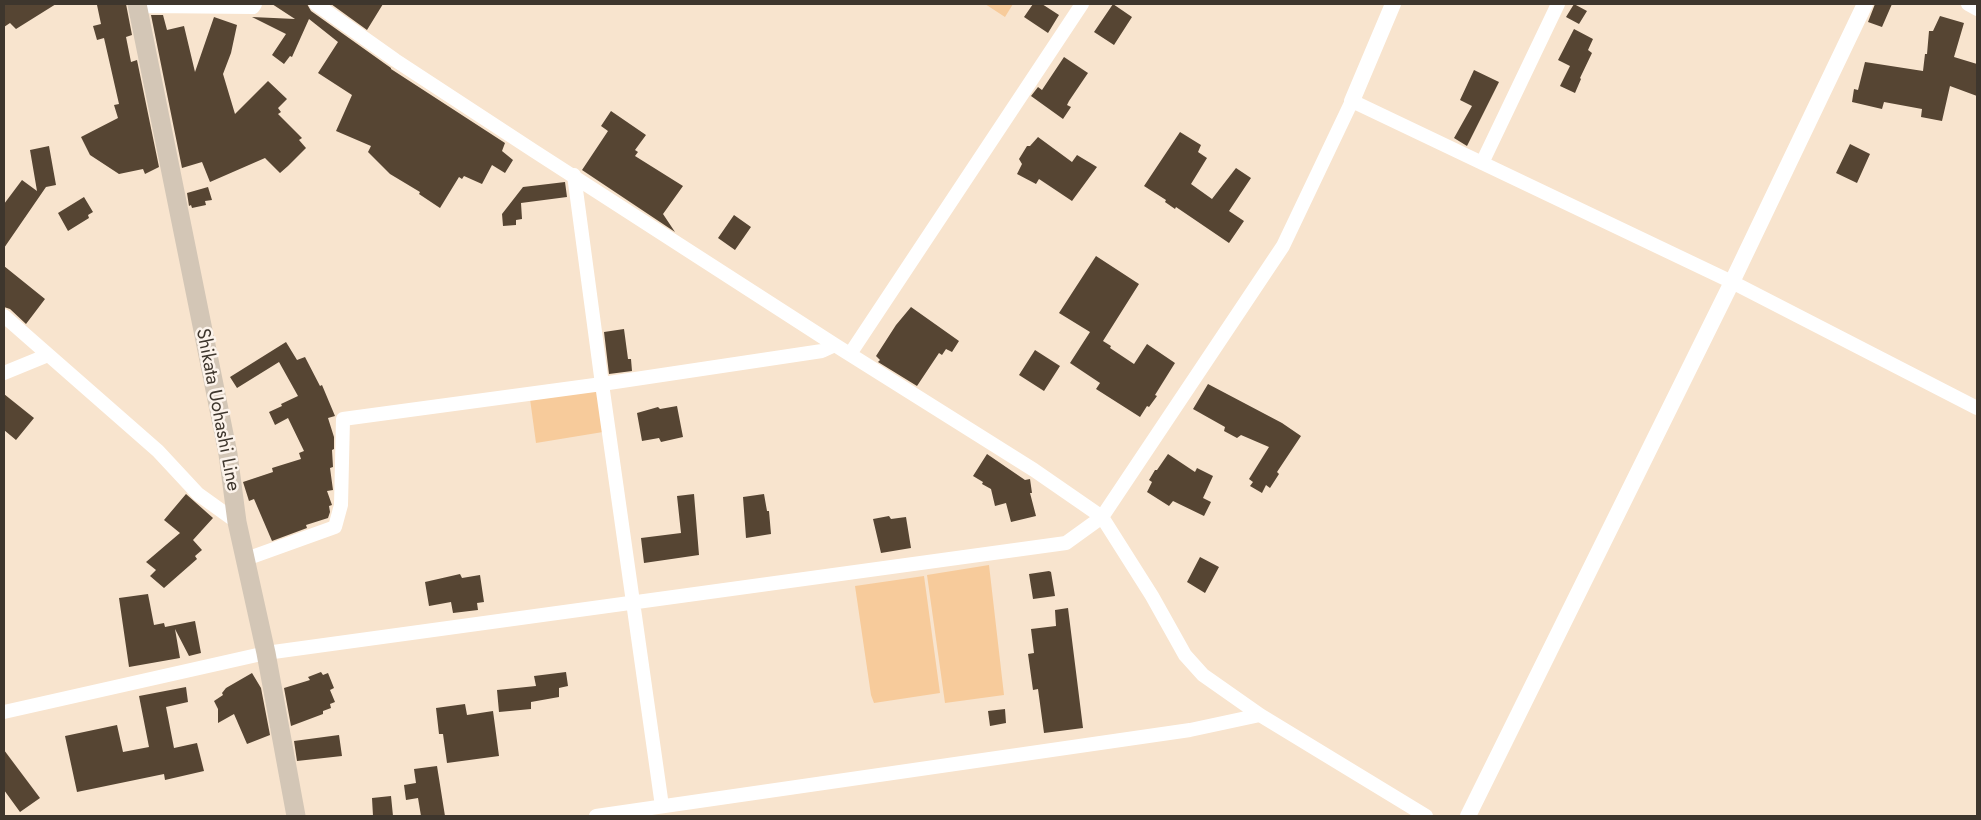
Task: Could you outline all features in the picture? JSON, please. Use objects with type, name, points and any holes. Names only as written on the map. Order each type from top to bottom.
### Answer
[{"type":"main road","name":"Shikata Uohashi Line","points":[[137,6],[228,454],[237,522],[266,653],[296,816]]},
{"type":"street","points":[[137,6],[253,7],[255,4]]},
{"type":"street","points":[[316,4],[395,60],[835,345],[1034,470],[1102,518],[1152,596],[1186,655],[1203,675],[1260,715],[1426,816]]},
{"type":"street","points":[[850,354],[1082,4]]},
{"type":"street","points":[[4,712],[266,653],[1066,543],[1102,518],[1283,246],[1352,101],[1393,4]]},
{"type":"street","points":[[1482,163],[1558,4]]},
{"type":"street","points":[[1468,816],[1732,282],[1865,4]]},
{"type":"street","points":[[1968,4],[1977,9]]},
{"type":"street","points":[[1352,101],[1732,282],[1977,408]]},
{"type":"street","points":[[574,176],[662,806]]},
{"type":"street","points":[[4,316],[158,451],[198,494],[237,522]]},
{"type":"street","points":[[246,559],[335,527],[341,504],[343,419],[602,384],[822,351],[835,345]]},
{"type":"street","points":[[4,373],[48,355]]},
{"type":"street","points":[[596,816],[1190,730],[1260,715]]},
{"type":"shaded area","points":[[985,4],[1013,4],[1005,17]]},
{"type":"shaded area","points":[[593,389],[600,395],[603,432],[536,443],[530,399]]},
{"type":"shaded area","points":[[989,565],[1004,695],[945,703],[927,575]]},
{"type":"shaded area","points":[[924,576],[940,693],[874,703],[871,695],[855,586]]},
{"type":"building","points":[[4,4],[56,4],[16,29],[10,23],[4,27]]},
{"type":"building","points":[[126,4],[132,35],[126,37],[131,62],[137,60],[159,167],[145,174],[143,169],[119,174],[90,155],[81,137],[118,118],[114,105],[119,104],[104,38],[97,40],[93,26],[101,24],[97,5]]},
{"type":"building","points":[[272,4],[307,4],[311,11],[391,69],[505,143],[502,151],[513,160],[505,173],[492,165],[482,184],[464,176],[462,179],[459,177],[440,208],[419,194],[420,192],[390,174],[368,152],[371,146],[336,131],[352,95],[318,73],[338,42],[309,19],[292,57],[290,56],[284,64],[272,55],[286,34],[252,17],[295,19]]},
{"type":"building","points":[[331,4],[383,4],[367,30]]},
{"type":"building","points":[[1033,4],[1042,4],[1059,15],[1048,33],[1024,17]]},
{"type":"building","points":[[1113,4],[1132,17],[1114,45],[1094,32]]},
{"type":"building","points":[[1574,4],[1587,11],[1579,24],[1566,17]]},
{"type":"building","points":[[1875,4],[1892,4],[1882,27],[1868,22]]},
{"type":"building","points":[[151,15],[163,15],[167,30],[184,26],[195,72],[214,17],[237,25],[231,53],[223,74],[235,114],[268,81],[287,99],[278,108],[281,112],[278,114],[302,138],[299,140],[306,148],[280,173],[265,158],[210,182],[202,162],[182,168]]},
{"type":"building","points":[[1940,16],[1964,23],[1954,57],[1977,64],[1977,96],[1950,86],[1942,121],[1921,117],[1922,109],[1884,102],[1882,109],[1852,102],[1854,89],[1858,90],[1865,62],[1923,71],[1929,31],[1933,31]]},
{"type":"building","points":[[1574,29],[1593,39],[1588,50],[1592,53],[1575,93],[1560,86],[1570,66],[1558,60]]},
{"type":"building","points":[[1064,57],[1088,73],[1069,101],[1067,105],[1071,107],[1063,119],[1031,96],[1038,87],[1042,90]]},
{"type":"building","points":[[1474,70],[1499,82],[1467,146],[1454,138],[1472,106],[1460,100]]},
{"type":"building","points":[[611,111],[646,135],[635,150],[638,152],[635,156],[683,186],[663,214],[675,232],[582,170],[608,131],[601,126]]},
{"type":"building","points":[[1180,132],[1201,145],[1198,152],[1207,158],[1191,184],[1212,199],[1236,168],[1251,178],[1229,211],[1244,221],[1229,243],[1176,207],[1175,209],[1165,202],[1166,200],[1144,186]]},
{"type":"building","points":[[1038,137],[1072,162],[1077,155],[1097,167],[1072,201],[1039,179],[1036,184],[1017,174],[1022,164],[1019,159],[1027,146],[1030,146]]},
{"type":"building","points":[[1850,144],[1870,154],[1857,183],[1836,173]]},
{"type":"building","points":[[49,146],[56,185],[46,187],[4,248],[4,204],[22,180],[37,191],[30,150]]},
{"type":"building","points":[[565,182],[567,197],[521,203],[522,219],[516,220],[516,225],[503,226],[502,214],[523,187]]},
{"type":"building","points":[[208,187],[212,200],[205,201],[206,205],[192,208],[191,205],[189,206],[187,193]]},
{"type":"building","points":[[84,197],[93,212],[88,215],[89,218],[68,231],[58,213]]},
{"type":"building","points":[[734,215],[751,227],[735,250],[718,238]]},
{"type":"building","points":[[1096,256],[1139,284],[1103,341],[1134,364],[1147,344],[1175,363],[1155,395],[1157,396],[1140,417],[1096,389],[1100,383],[1070,363],[1090,332],[1059,313]]},
{"type":"building","points":[[4,266],[45,299],[26,324],[10,309],[4,307]]},
{"type":"building","points":[[911,307],[959,341],[952,352],[946,349],[942,355],[939,353],[917,386],[878,362],[880,360],[876,356],[896,325]]},
{"type":"building","points":[[624,329],[628,359],[631,359],[632,371],[609,374],[604,332]]},
{"type":"building","points":[[286,342],[297,360],[305,357],[320,386],[322,385],[335,416],[328,418],[334,437],[334,449],[332,450],[333,467],[330,468],[333,490],[327,491],[332,505],[329,506],[328,518],[306,525],[307,528],[272,541],[254,499],[249,501],[243,482],[273,472],[272,468],[301,459],[299,453],[304,451],[288,418],[275,425],[269,412],[298,396],[279,362],[237,388],[230,377]]},
{"type":"building","points":[[1035,350],[1060,366],[1044,391],[1019,375]]},
{"type":"building","points":[[1208,384],[1282,423],[1301,436],[1277,472],[1279,474],[1270,488],[1266,485],[1262,493],[1250,486],[1253,482],[1249,479],[1269,447],[1241,435],[1237,438],[1224,431],[1225,427],[1193,409]]},
{"type":"building","points":[[4,394],[34,418],[16,440],[4,430]]},
{"type":"building","points":[[677,406],[683,437],[661,442],[659,438],[642,441],[637,413],[658,407],[660,409]]},
{"type":"building","points":[[987,454],[1025,480],[1030,479],[1032,493],[1030,493],[1036,516],[1011,522],[1006,503],[995,506],[991,489],[973,476]]},
{"type":"building","points":[[1168,454],[1195,472],[1197,468],[1213,476],[1203,498],[1211,502],[1204,516],[1173,501],[1169,506],[1147,492],[1152,482],[1149,480]]},
{"type":"building","points":[[186,494],[213,518],[193,540],[202,550],[195,556],[197,559],[164,588],[150,576],[156,570],[146,562],[180,533],[164,520]]},
{"type":"building","points":[[694,494],[699,555],[644,563],[641,538],[681,533],[677,496]]},
{"type":"building","points":[[764,494],[767,511],[769,511],[771,534],[746,538],[743,497]]},
{"type":"building","points":[[889,516],[891,519],[906,517],[911,548],[881,553],[873,519]]},
{"type":"building","points":[[1200,557],[1219,567],[1205,593],[1187,582]]},
{"type":"building","points":[[1051,572],[1055,596],[1033,599],[1029,574]]},
{"type":"building","points":[[460,574],[462,578],[480,575],[484,602],[477,603],[478,610],[453,613],[451,602],[429,606],[425,582]]},
{"type":"building","points":[[148,594],[154,625],[164,623],[165,627],[195,621],[201,653],[189,656],[175,629],[180,658],[129,667],[119,598]]},
{"type":"building","points":[[1068,608],[1083,728],[1044,733],[1038,689],[1033,690],[1028,654],[1034,653],[1031,629],[1056,626],[1055,610]]},
{"type":"building","points":[[321,672],[323,675],[328,673],[334,688],[330,690],[335,702],[330,704],[331,708],[323,711],[323,714],[291,726],[284,688],[310,680],[308,677]]},
{"type":"building","points":[[566,672],[568,686],[559,688],[559,697],[531,702],[531,709],[499,712],[497,690],[536,686],[534,676]]},
{"type":"building","points":[[252,673],[261,688],[270,735],[247,744],[234,714],[218,723],[218,709],[214,701],[223,695],[222,693],[226,688]]},
{"type":"building","points":[[186,687],[188,702],[166,707],[174,748],[197,743],[204,771],[165,780],[164,774],[77,792],[65,736],[117,725],[123,752],[149,747],[139,696]]},
{"type":"building","points":[[465,704],[467,715],[493,711],[499,756],[447,763],[443,734],[439,734],[436,708]]},
{"type":"building","points":[[1005,709],[1006,723],[990,726],[988,711]]},
{"type":"building","points":[[339,735],[342,756],[297,761],[294,741]]},
{"type":"building","points":[[4,750],[40,798],[20,812],[4,790]]},
{"type":"building","points":[[437,766],[445,816],[421,816],[418,798],[406,800],[404,785],[416,783],[414,769]]},
{"type":"building","points":[[391,796],[393,816],[373,816],[372,798]]}]
